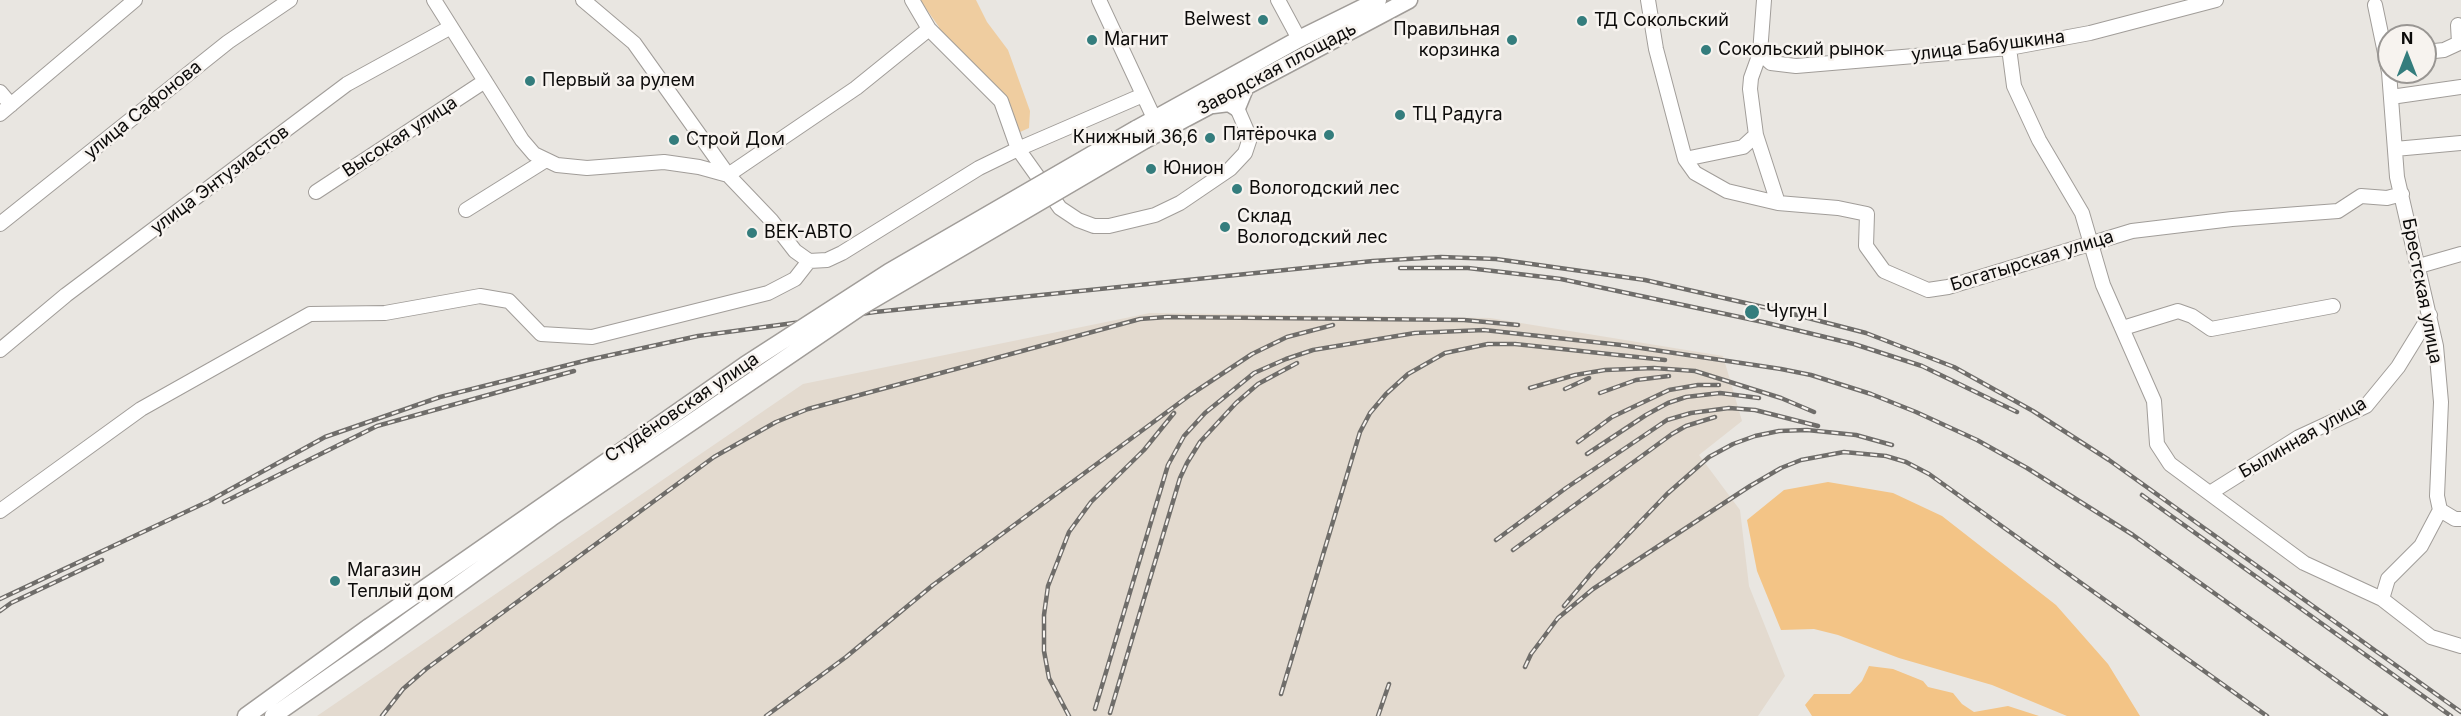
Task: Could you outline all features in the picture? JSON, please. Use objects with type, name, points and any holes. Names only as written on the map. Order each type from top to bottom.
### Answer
[{"type":"main road","name":"Заводская площадь","points":[[1141,134],[1154,118],[1299,39],[1378,0]]},
{"type":"main road","name":"Заводская площадь","points":[[1141,134],[1201,109],[1409,0]]},
{"type":"main road","points":[[1201,109],[1229,103],[1237,108],[1246,86]]},
{"type":"main road","name":"Студёновская улица","points":[[246,716],[369,627],[745,365],[889,272],[1141,134]]},
{"type":"main road","name":"Студёновская улица","points":[[273,716],[580,498],[862,306],[1141,134]]},
{"type":"street","points":[[0,114],[135,0]]},
{"type":"street","name":"улица Сафонова","points":[[1,220],[228,42],[290,0]]},
{"type":"street","points":[[434,0],[522,140],[534,154],[557,165],[587,168],[664,162],[699,167],[728,176]]},
{"type":"street","points":[[583,0],[634,43],[728,176],[771,220],[795,251],[809,261],[827,260],[842,253],[972,173],[1018,149],[1143,95]]},
{"type":"street","points":[[912,0],[929,29],[1001,101],[1018,149],[1060,208],[1078,220],[1094,226],[1109,226],[1155,215],[1180,202],[1230,169],[1245,153],[1250,138],[1237,108]]},
{"type":"street","points":[[1099,0],[1154,118]]},
{"type":"street","points":[[1278,0],[1299,39]]},
{"type":"street","points":[[1648,0],[1656,49],[1685,159],[1695,173],[1726,192],[1778,202],[1756,135],[1750,89],[1751,78],[1760,53],[1764,0]]},
{"type":"street","name":"улица Бабушкина","points":[[1760,53],[1772,63],[1796,66],[2009,48],[2090,33],[2216,0]]},
{"type":"street","name":"Брестская улица","points":[[2375,5],[2379,24]]},
{"type":"street","points":[[2437,51],[2459,43],[2458,26]]},
{"type":"street","name":"улица Энтузиастов","points":[[0,350],[66,295],[347,84],[451,27]]},
{"type":"street","points":[[728,176],[856,88],[929,29]]},
{"type":"street","points":[[2009,48],[2014,86],[2039,140],[2082,213],[2103,285],[2154,401],[2157,444],[2170,464],[2240,518],[2304,563],[2382,599],[2431,637],[2461,646]]},
{"type":"street","name":"Высокая улица","points":[[316,192],[485,81]]},
{"type":"street","name":"Брестская улица","points":[[2390,84],[2397,177],[2436,346],[2441,402],[2437,496],[2440,510]]},
{"type":"street","points":[[2391,98],[2461,87]]},
{"type":"street","points":[[0,92],[11,105]]},
{"type":"street","points":[[1685,159],[1743,147],[1756,135]]},
{"type":"street","points":[[2395,149],[2461,143]]},
{"type":"street","points":[[466,210],[546,160]]},
{"type":"street","name":"Богатырская улица","points":[[1778,202],[1838,208],[1867,214],[1866,246],[1884,271],[1928,290],[1948,287],[2132,231],[2232,219],[2338,211],[2361,196],[2387,198],[2402,194]]},
{"type":"street","points":[[2419,266],[2461,254]]},
{"type":"street","points":[[0,511],[95,445],[141,409],[310,314],[385,313],[480,296],[509,301],[541,334],[592,337],[768,293],[795,279],[809,261]]},
{"type":"street","points":[[2123,328],[2178,311],[2192,316],[2211,329],[2333,306]]},
{"type":"street","name":"Былинная улица","points":[[2210,493],[2299,437],[2366,406],[2398,367],[2430,315]]},
{"type":"street","points":[[2382,599],[2388,579],[2421,546],[2440,510],[2455,519],[2461,519]]},
{"type":"shaded area","points":[[920,0],[976,0],[987,22],[1008,50],[1030,111],[1029,128],[1020,132],[1015,128],[936,33],[939,27]]},
{"type":"shaded area","points":[[1150,313],[1490,318],[1723,356],[1742,421],[1699,455],[1740,510],[1749,586],[1785,676],[1758,716],[317,716],[803,384]]},
{"type":"shaded area","points":[[1828,482],[1893,493],[1942,516],[2056,605],[2108,664],[2140,716],[2067,716],[1992,685],[1899,658],[1838,635],[1814,629],[1781,630],[1757,571],[1747,520],[1784,490]]},
{"type":"shaded area","points":[[1869,666],[1893,669],[1923,681],[1928,687],[1953,693],[1962,704],[1974,712],[2008,706],[2039,716],[1812,716],[1805,705],[1814,694],[1850,694],[1862,681]]},
{"type":"railway","points":[[0,599],[209,501],[325,437],[440,397],[588,360],[698,336],[875,312],[1373,261],[1441,257],[1496,259],[1645,280],[1785,312],[1866,333],[1954,367],[2033,411],[2109,460],[2461,712]]},
{"type":"railway","points":[[1400,268],[1468,268],[1561,279],[1763,322],[1854,344],[1922,366],[2017,412]]},
{"type":"railway","points":[[382,716],[403,689],[426,669],[714,457],[776,422],[808,409],[1140,319],[1167,317],[1464,320],[1518,325]]},
{"type":"railway","points":[[766,716],[846,657],[933,585],[1190,395],[1252,354],[1287,337],[1333,325]]},
{"type":"railway","points":[[1095,709],[1168,465],[1184,436],[1205,413],[1254,373],[1313,350],[1415,333],[1484,330],[1621,345],[1781,369],[1811,375],[1871,394],[1916,412],[1977,440],[2027,468],[2133,535],[2386,716]]},
{"type":"railway","points":[[1281,694],[1360,432],[1370,413],[1408,374],[1445,353],[1488,344],[1515,344],[1665,360]]},
{"type":"railway","points":[[1110,713],[1180,478],[1187,463],[1200,442],[1236,403],[1258,384],[1297,363]]},
{"type":"railway","points":[[1530,388],[1575,375],[1605,370],[1654,368],[1695,371],[1781,398],[1814,412]]},
{"type":"railway","points":[[224,502],[377,426],[574,371]]},
{"type":"railway","points":[[1600,393],[1636,380],[1669,376]]},
{"type":"railway","points":[[1565,389],[1589,378]]},
{"type":"railway","points":[[1578,442],[1612,417],[1669,390],[1698,385],[1719,385]]},
{"type":"railway","points":[[1587,454],[1646,415],[1668,403],[1686,397],[1720,393],[1759,398]]},
{"type":"railway","points":[[1496,540],[1566,488],[1667,420],[1691,413],[1729,408],[1755,410],[1818,426]]},
{"type":"railway","points":[[1069,716],[1049,678],[1044,651],[1044,615],[1048,586],[1069,532],[1091,502],[1144,450],[1174,413]]},
{"type":"railway","points":[[1513,550],[1672,434],[1686,426],[1715,417]]},
{"type":"railway","points":[[1564,606],[1594,570],[1667,494],[1709,457],[1733,444],[1779,431],[1807,430],[1856,435],[1892,445]]},
{"type":"railway","points":[[1525,667],[1531,654],[1558,618],[1593,589],[1781,468],[1801,460],[1844,452],[1886,456],[1906,462],[1929,474],[2267,716]]},
{"type":"railway","points":[[2142,495],[2451,716]]},
{"type":"railway","points":[[0,611],[11,603],[102,560]]},
{"type":"railway","points":[[1378,716],[1389,684]]},
{"type":"place","name":"Belwest","points":[[1263,20]]},
{"type":"place","name":"ТД Сокольский","points":[[1582,21]]},
{"type":"place","name":"Магнит","points":[[1092,40]]},
{"type":"place","name":"Правильная корзинка","points":[[1512,40]]},
{"type":"place","name":"Сокольский рынок","points":[[1706,50]]},
{"type":"place","name":"Первый за рулем","points":[[530,81]]},
{"type":"place","name":"ТЦ Радуга","points":[[1400,115]]},
{"type":"place","name":"Пятёрочка","points":[[1329,135]]},
{"type":"place","name":"Книжный 36,6","points":[[1210,138]]},
{"type":"place","name":"Строй Дом","points":[[674,140]]},
{"type":"place","name":"Юнион","points":[[1151,169]]},
{"type":"place","name":"Вологодский лес","points":[[1237,189]]},
{"type":"place","name":"Склад Вологодский лес","points":[[1225,227]]},
{"type":"place","name":"ВЕК-АВТО","points":[[752,233]]},
{"type":"place","name":"Чугун I","points":[[1752,312]]},
{"type":"place","name":"Магазин Теплый дом","points":[[335,581]]}]
